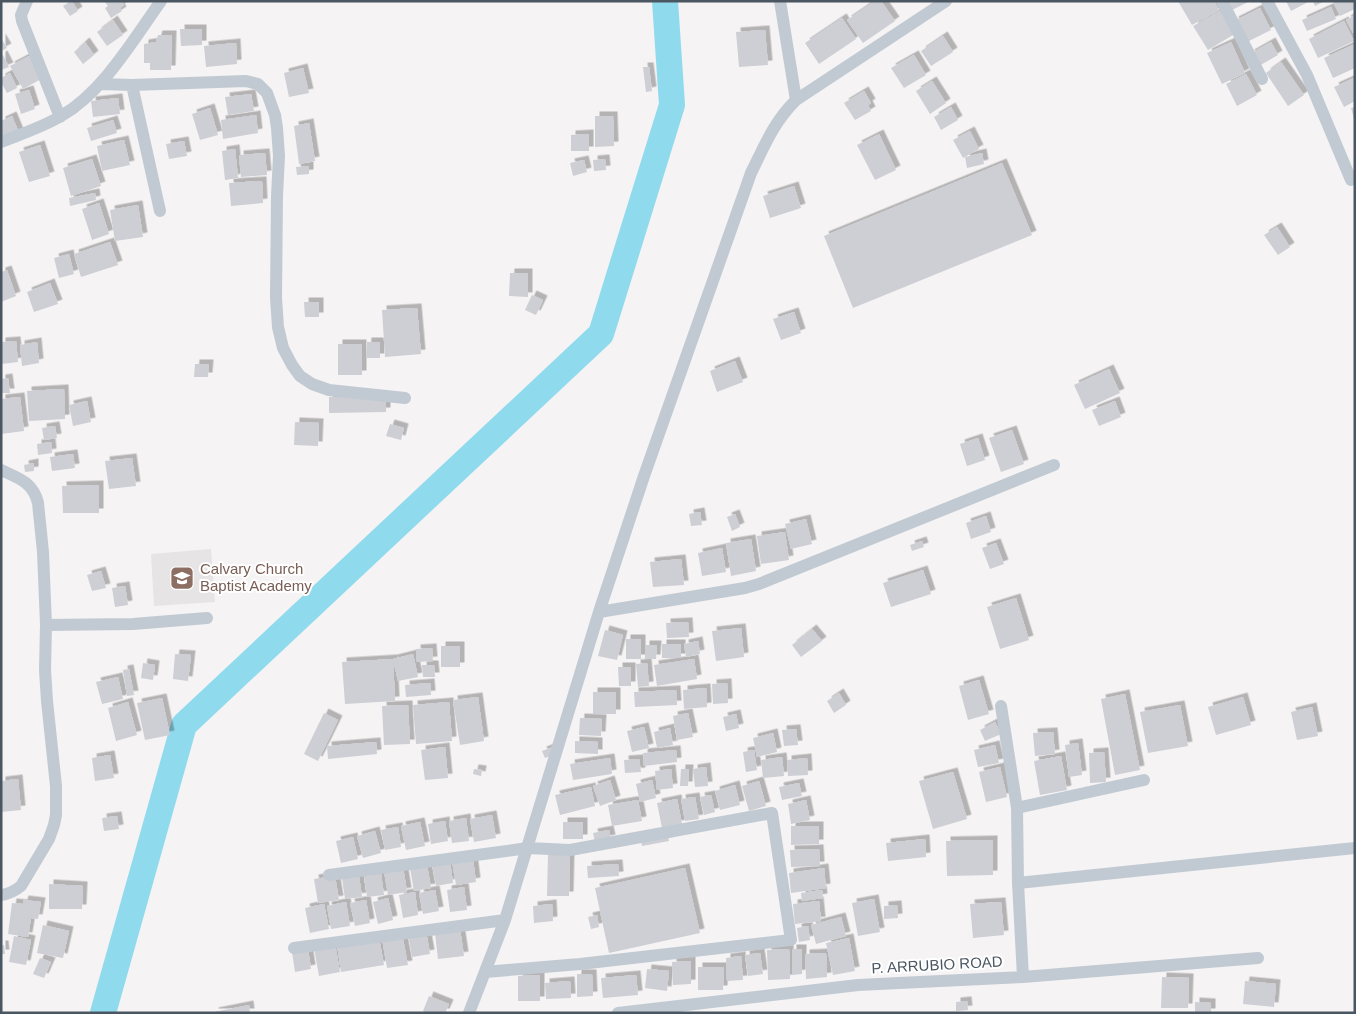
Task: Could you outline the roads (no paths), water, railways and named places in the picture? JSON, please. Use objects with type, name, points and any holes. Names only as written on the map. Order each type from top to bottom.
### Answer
[{"type":"street","points":[[27,1],[21,18],[60,117]]},
{"type":"street","points":[[1,142],[60,117],[75,107],[101,84],[161,1]]},
{"type":"street","points":[[469,1013],[505,920],[599,612],[644,476],[751,173],[772,130],[796,100],[946,1]]},
{"type":"street","points":[[1222,1],[1262,79]]},
{"type":"street","points":[[1267,1],[1307,75],[1351,180]]},
{"type":"street","points":[[783,3],[796,100]]},
{"type":"street","points":[[101,84],[132,85],[246,81],[258,84],[267,92],[275,115],[278,137],[276,298],[278,326],[283,348],[300,376],[312,384],[329,390],[405,398]]},
{"type":"street","points":[[132,85],[160,211]]},
{"type":"street","points":[[599,612],[745,588],[759,584],[1054,465]]},
{"type":"street","points":[[1,470],[27,483],[36,495],[38,503],[43,552],[46,624],[45,670],[56,786],[56,815],[49,838],[21,886],[6,895],[1,895]]},
{"type":"street","points":[[46,624],[133,624],[206,618]]},
{"type":"street","points":[[1000,706],[1017,808],[1018,883],[1023,977]]},
{"type":"street","points":[[1017,808],[1144,780]]},
{"type":"street","points":[[329,875],[528,848],[559,851],[586,848],[772,813],[791,940],[580,964],[485,972]]},
{"type":"street","points":[[1018,883],[1355,848]]},
{"type":"street","points":[[294,948],[505,920]]},
{"type":"street","name":"P. ARRUBIO ROAD","points":[[618,1013],[858,985],[1023,977],[1258,958]]},
{"type":"waterway","points":[[103,1013],[184,725],[601,334],[672,105],[665,1]]},
{"type":"place","name":"Calvary Church Baptist Academy","points":[[182,578]]}]
